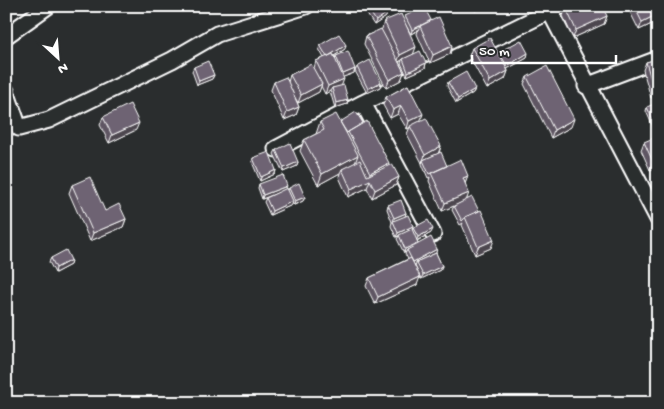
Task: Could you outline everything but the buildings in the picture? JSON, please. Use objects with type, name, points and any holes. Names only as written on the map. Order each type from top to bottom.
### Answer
[{"type":"street","points":[[6,36],[48,6]]},
{"type":"street","points":[[6,91],[19,128],[49,120],[172,60],[217,34],[306,6]]},
{"type":"street","points":[[276,149],[552,8],[586,86],[658,219]]},
{"type":"street","points":[[586,86],[658,59]]},
{"type":"street","points":[[363,103],[432,234]]}]
